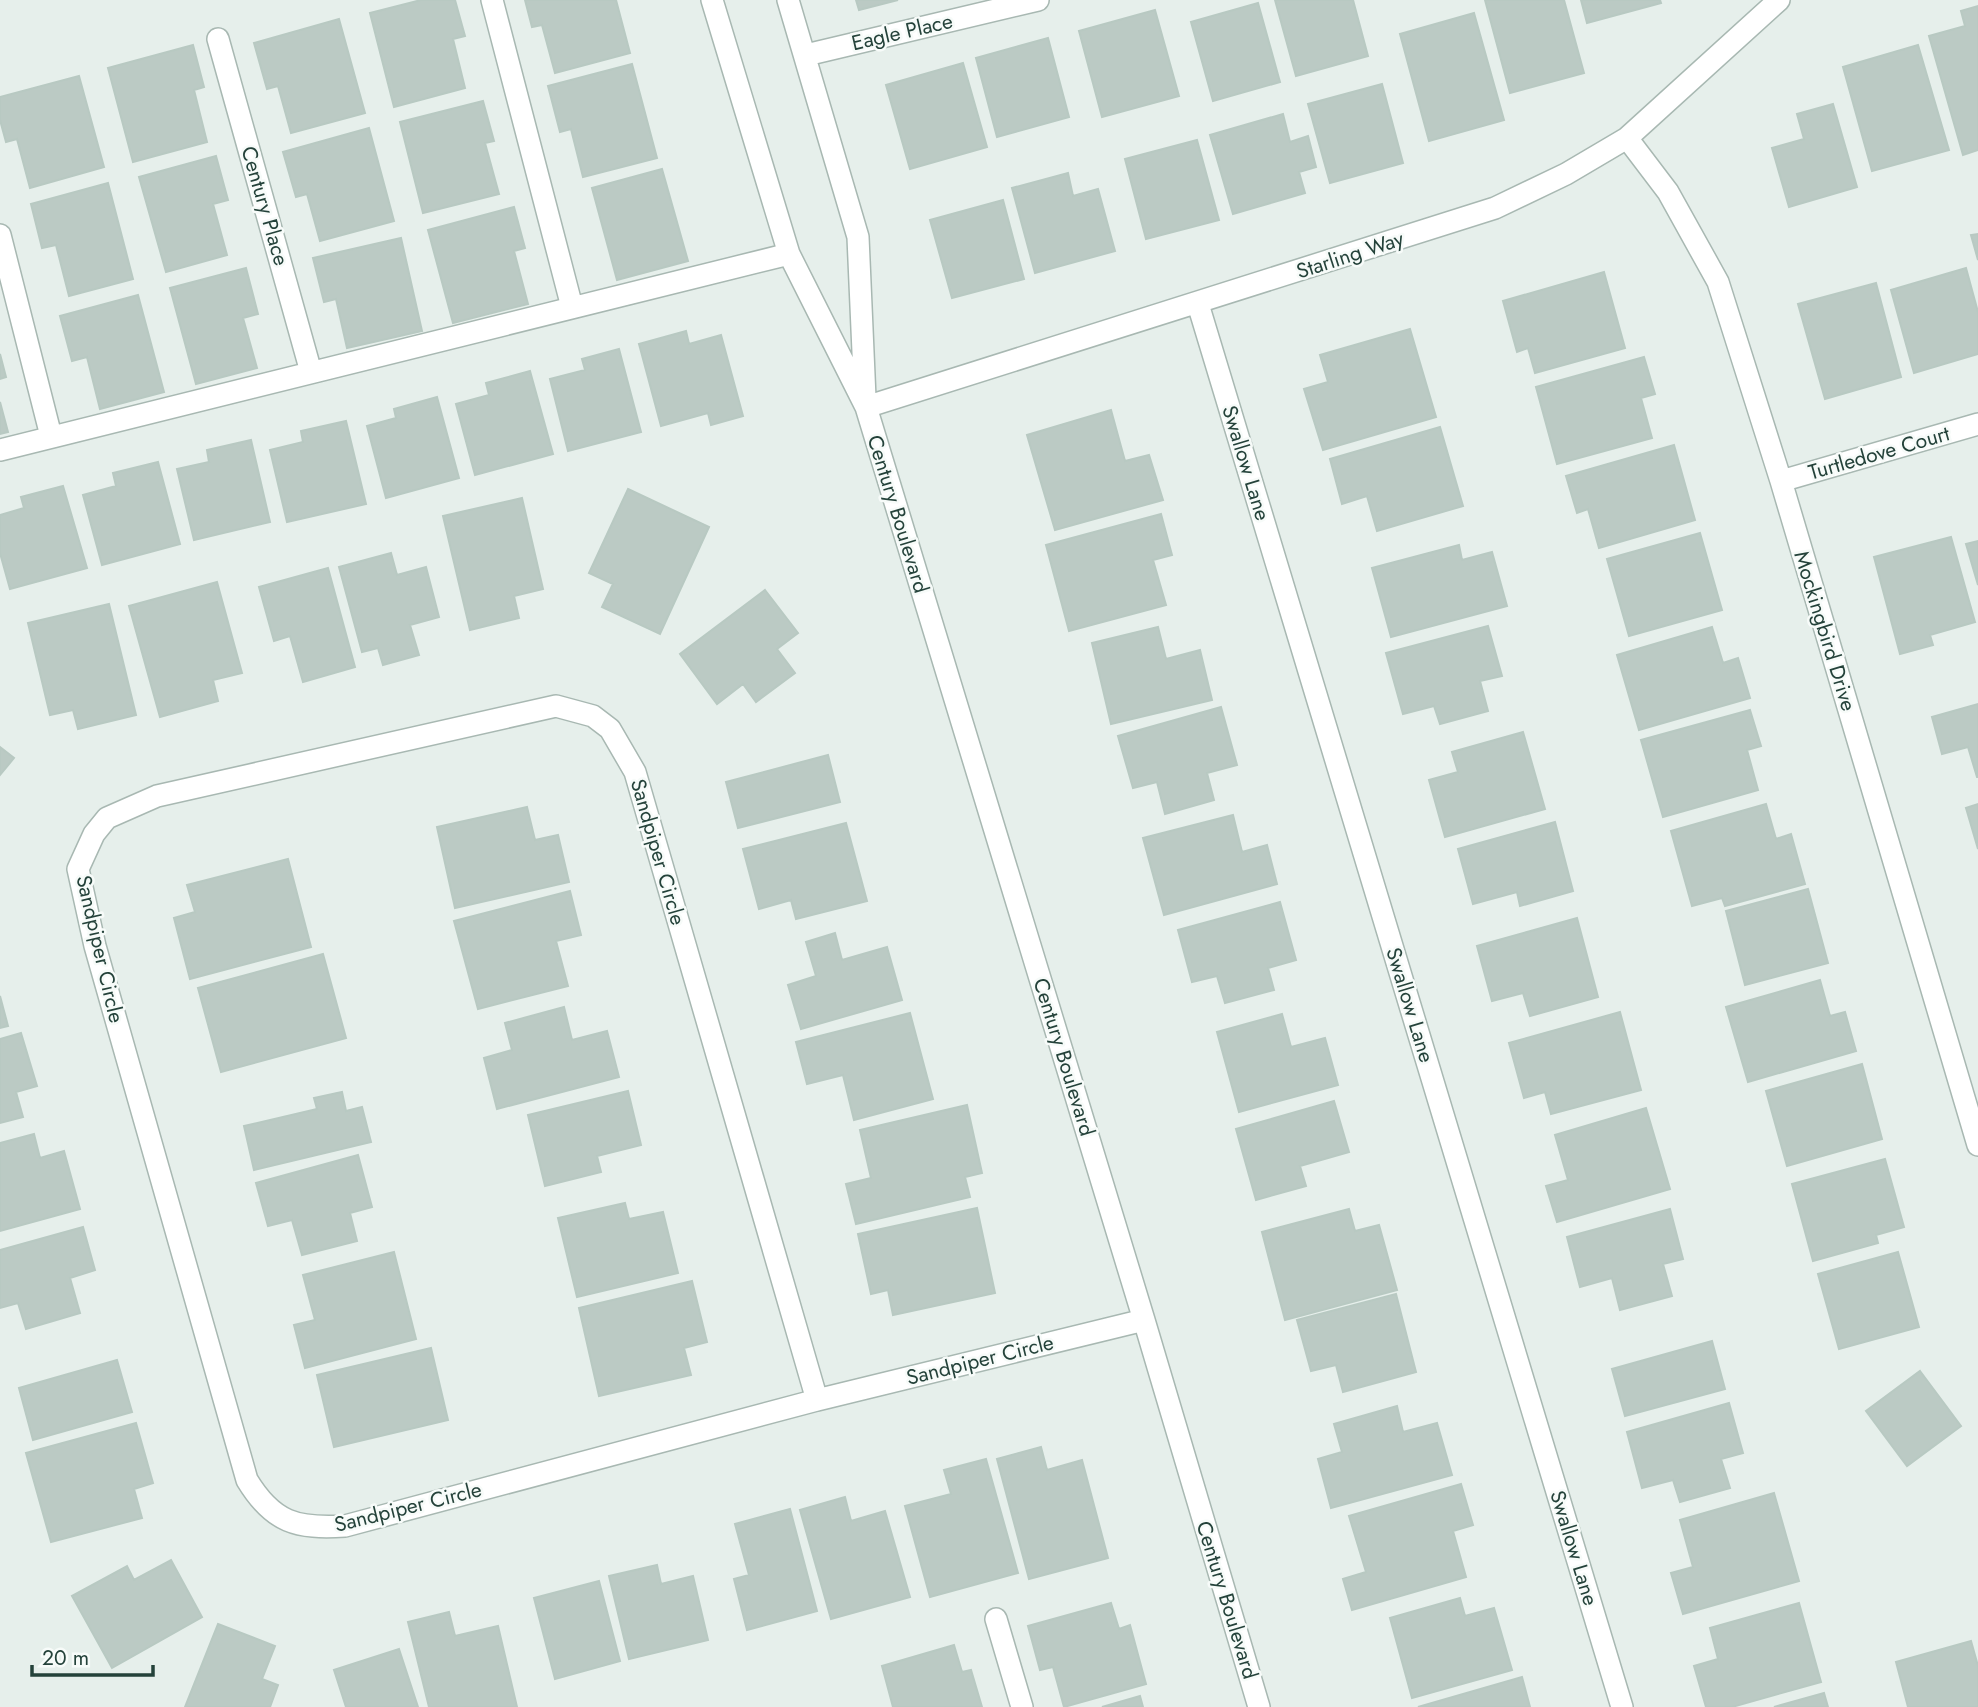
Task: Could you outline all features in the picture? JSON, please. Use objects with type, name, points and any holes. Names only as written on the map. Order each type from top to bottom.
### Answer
[{"type":"street","points":[[492,0],[572,307]]},
{"type":"street","name":"Century Boulevard","points":[[712,0],[789,254],[866,407],[1259,1707]]},
{"type":"street","name":"Century Boulevard","points":[[788,0],[858,237],[866,407]]},
{"type":"street","name":"Eagle Place","points":[[806,55],[1038,0]]},
{"type":"street","name":"Starling Way","points":[[866,407],[1495,208],[1566,174],[1627,138],[1779,0]]},
{"type":"street","name":"Century Place","points":[[218,39],[311,372]]},
{"type":"street","name":"Mockingbird Drive","points":[[1627,138],[1668,192],[1718,282],[1781,481],[1978,1145]]},
{"type":"street","points":[[0,235],[51,436]]},
{"type":"street","points":[[0,450],[789,254]]},
{"type":"street","name":"Swallow Lane","points":[[1198,304],[1622,1707]]},
{"type":"street","name":"Turtledove Court","points":[[1781,481],[1978,424]]},
{"type":"street","name":"Sandpiper Circle","points":[[817,1400],[635,772],[610,729],[593,716],[556,706],[157,796],[107,818],[94,834],[78,869],[95,946],[247,1480],[258,1499],[292,1524],[314,1528],[345,1526],[817,1400],[1144,1320]]},
{"type":"street","points":[[996,1619],[1022,1707]]},
{"type":"building","points":[[421,0],[455,0],[465,36],[453,39],[465,88],[394,107],[370,13]]},
{"type":"building","points":[[525,0],[616,0],[630,53],[555,73],[542,25],[532,27]]},
{"type":"building","points":[[856,0],[898,0],[859,10]]},
{"type":"building","points":[[1275,0],[1353,0],[1368,56],[1296,76]]},
{"type":"building","points":[[1485,0],[1564,0],[1584,73],[1510,93]]},
{"type":"building","points":[[1581,0],[1660,0],[1661,3],[1587,23]]},
{"type":"building","points":[[1258,3],[1280,82],[1213,101],[1191,22]]},
{"type":"building","points":[[1978,6],[1978,150],[1963,155],[1929,36],[1965,26],[1961,11]]},
{"type":"building","points":[[1155,10],[1179,96],[1102,117],[1079,31]]},
{"type":"building","points":[[1474,13],[1504,120],[1429,141],[1400,34]]},
{"type":"building","points":[[339,19],[365,113],[291,133],[278,86],[267,89],[254,43]]},
{"type":"building","points":[[1048,38],[1069,117],[997,137],[976,58]]},
{"type":"building","points":[[193,45],[204,87],[194,90],[207,142],[133,162],[108,68]]},
{"type":"building","points":[[1918,45],[1949,150],[1872,171],[1843,67]]},
{"type":"building","points":[[963,63],[987,147],[910,169],[886,85]]},
{"type":"building","points":[[632,64],[657,158],[583,177],[571,129],[560,132],[548,86]]},
{"type":"building","points":[[79,76],[104,167],[30,188],[17,139],[6,142],[0,120],[0,97]]},
{"type":"building","points":[[1382,84],[1403,163],[1330,183],[1308,104]]},
{"type":"building","points":[[483,101],[494,141],[485,143],[499,194],[423,213],[400,122]]},
{"type":"building","points":[[1833,104],[1857,187],[1789,207],[1772,148],[1804,139],[1797,114]]},
{"type":"building","points":[[1283,114],[1290,142],[1308,136],[1316,167],[1299,172],[1305,193],[1233,214],[1210,135]]},
{"type":"building","points":[[369,128],[394,221],[320,241],[307,194],[296,197],[283,152]]},
{"type":"building","points":[[1197,140],[1219,220],[1146,239],[1125,159]]},
{"type":"building","points":[[216,156],[228,200],[213,204],[227,255],[166,272],[139,177]]},
{"type":"building","points":[[662,169],[688,261],[617,280],[592,188]]},
{"type":"building","points":[[1068,173],[1073,196],[1098,189],[1115,251],[1035,273],[1012,188]]},
{"type":"building","points":[[108,183],[133,279],[69,296],[56,245],[42,248],[31,204]]},
{"type":"building","points":[[1003,200],[1024,279],[952,298],[930,220]]},
{"type":"building","points":[[514,207],[525,248],[514,251],[528,304],[453,323],[428,230]]},
{"type":"building","points":[[1978,234],[1978,260],[1971,235]]},
{"type":"building","points":[[401,238],[422,331],[347,348],[336,299],[324,302],[313,258]]},
{"type":"building","points":[[246,268],[258,314],[243,318],[257,368],[196,384],[170,288]]},
{"type":"building","points":[[1966,268],[1978,312],[1978,354],[1914,373],[1891,290]]},
{"type":"building","points":[[1604,272],[1625,348],[1535,373],[1528,348],[1517,352],[1503,301]]},
{"type":"building","points":[[1876,283],[1901,377],[1825,399],[1798,304]]},
{"type":"building","points":[[138,295],[164,392],[100,409],[87,357],[72,361],[60,316]]},
{"type":"building","points":[[1410,329],[1436,417],[1323,450],[1304,389],[1328,382],[1320,355]]},
{"type":"building","points":[[686,331],[689,344],[721,335],[743,416],[711,425],[708,413],[661,426],[639,344]]},
{"type":"building","points":[[619,349],[641,432],[568,451],[550,379],[585,370],[582,359]]},
{"type":"building","points":[[0,354],[6,377],[0,379]]},
{"type":"building","points":[[1644,357],[1655,394],[1641,398],[1652,438],[1557,464],[1536,387]]},
{"type":"building","points":[[530,371],[553,454],[475,475],[456,404],[489,395],[486,383]]},
{"type":"building","points":[[437,397],[459,478],[386,498],[367,426],[396,418],[394,409]]},
{"type":"building","points":[[0,402],[8,432],[0,434]]},
{"type":"building","points":[[1111,410],[1125,461],[1149,455],[1163,500],[1055,530],[1027,435]]},
{"type":"building","points":[[346,421],[366,504],[287,522],[270,450],[303,442],[301,431]]},
{"type":"building","points":[[1440,427],[1463,506],[1377,531],[1367,496],[1342,504],[1330,459]]},
{"type":"building","points":[[251,440],[270,522],[194,540],[177,469],[209,462],[207,450]]},
{"type":"building","points":[[1674,445],[1695,520],[1599,548],[1588,509],[1577,513],[1566,476]]},
{"type":"building","points":[[158,462],[180,544],[102,565],[83,495],[116,486],[113,473]]},
{"type":"building","points":[[63,486],[87,568],[10,589],[0,553],[0,515],[24,508],[21,497]]},
{"type":"building","points":[[628,489],[709,527],[660,634],[602,607],[613,584],[589,573]]},
{"type":"building","points":[[522,498],[543,589],[514,596],[519,618],[470,630],[443,516]]},
{"type":"building","points":[[1161,514],[1172,555],[1153,560],[1166,605],[1069,631],[1046,545]]},
{"type":"building","points":[[1700,533],[1722,610],[1629,636],[1607,559]]},
{"type":"building","points":[[1951,537],[1975,622],[1930,635],[1933,645],[1900,654],[1874,557]]},
{"type":"building","points":[[1978,541],[1978,585],[1966,544]]},
{"type":"building","points":[[1459,545],[1462,560],[1492,552],[1507,606],[1391,637],[1372,568]]},
{"type":"building","points":[[391,553],[397,575],[426,567],[439,617],[410,625],[419,655],[383,665],[378,648],[362,652],[339,567]]},
{"type":"building","points":[[328,568],[355,667],[303,682],[290,636],[274,641],[259,587]]},
{"type":"building","points":[[217,582],[242,673],[213,680],[218,701],[160,717],[129,606]]},
{"type":"building","points":[[765,590],[798,633],[777,649],[795,673],[756,702],[743,684],[717,704],[680,654]]},
{"type":"building","points":[[109,604],[136,715],[78,729],[73,710],[50,715],[28,623]]},
{"type":"building","points":[[1488,626],[1502,676],[1480,681],[1488,711],[1440,724],[1434,706],[1403,714],[1386,653]]},
{"type":"building","points":[[1158,627],[1166,659],[1200,650],[1212,700],[1111,724],[1092,643]]},
{"type":"building","points":[[1712,627],[1723,663],[1738,658],[1750,698],[1639,730],[1617,655]]},
{"type":"building","points":[[1978,704],[1977,777],[1968,747],[1942,754],[1932,717]]},
{"type":"building","points":[[1221,707],[1237,765],[1207,773],[1214,800],[1165,814],[1157,782],[1133,788],[1118,736]]},
{"type":"building","points":[[1750,710],[1761,746],[1747,750],[1758,790],[1663,817],[1641,740]]},
{"type":"building","points":[[1523,732],[1545,809],[1445,837],[1429,780],[1458,772],[1452,752]]},
{"type":"building","points":[[0,747],[14,758],[0,775]]},
{"type":"building","points":[[828,755],[840,802],[738,828],[726,782]]},
{"type":"building","points":[[1766,804],[1776,839],[1791,834],[1805,884],[1725,906],[1722,898],[1692,906],[1671,831]]},
{"type":"building","points":[[1978,804],[1978,849],[1966,808]]},
{"type":"building","points":[[527,807],[535,840],[558,835],[569,882],[455,908],[437,827]]},
{"type":"building","points":[[1233,815],[1242,852],[1267,845],[1277,884],[1164,915],[1143,838]]},
{"type":"building","points":[[1555,822],[1573,891],[1520,906],[1517,892],[1473,904],[1458,849]]},
{"type":"building","points":[[846,823],[867,901],[796,919],[791,900],[759,909],[743,849]]},
{"type":"building","points":[[288,859],[311,947],[190,979],[174,918],[195,912],[187,885]]},
{"type":"building","points":[[1808,889],[1828,963],[1745,985],[1726,911]]},
{"type":"building","points":[[570,891],[581,935],[556,941],[568,986],[478,1009],[454,921]]},
{"type":"building","points":[[1280,902],[1296,960],[1268,968],[1274,990],[1225,1003],[1217,976],[1192,982],[1178,930]]},
{"type":"building","points":[[1577,918],[1598,997],[1530,1016],[1523,993],[1492,1001],[1477,946]]},
{"type":"building","points":[[835,933],[842,960],[887,947],[902,1000],[801,1029],[788,985],[816,976],[806,942]]},
{"type":"building","points":[[323,954],[346,1038],[221,1072],[198,988]]},
{"type":"building","points":[[1820,980],[1830,1016],[1845,1012],[1856,1051],[1748,1082],[1726,1007]]},
{"type":"building","points":[[0,996],[8,1026],[0,1028]]},
{"type":"building","points":[[564,1007],[572,1040],[607,1031],[619,1077],[497,1109],[484,1058],[512,1050],[505,1023]]},
{"type":"building","points":[[1620,1012],[1641,1090],[1551,1114],[1545,1092],[1524,1098],[1509,1043]]},
{"type":"building","points":[[910,1013],[933,1099],[854,1120],[843,1075],[807,1084],[796,1042]]},
{"type":"building","points":[[1282,1014],[1291,1047],[1325,1038],[1338,1085],[1239,1112],[1217,1032]]},
{"type":"building","points":[[21,1033],[37,1086],[16,1092],[23,1117],[0,1123],[0,1039]]},
{"type":"building","points":[[1862,1064],[1882,1139],[1787,1166],[1766,1091]]},
{"type":"building","points":[[628,1091],[641,1145],[597,1156],[601,1172],[545,1186],[528,1115]]},
{"type":"building","points":[[342,1092],[346,1111],[362,1107],[371,1142],[254,1170],[244,1126],[317,1109],[314,1098]]},
{"type":"building","points":[[1334,1101],[1349,1152],[1300,1166],[1306,1186],[1256,1200],[1236,1129]]},
{"type":"building","points":[[967,1105],[982,1173],[965,1177],[970,1197],[856,1224],[846,1184],[871,1178],[860,1130]]},
{"type":"building","points":[[1646,1108],[1670,1189],[1557,1222],[1546,1186],[1568,1180],[1555,1135]]},
{"type":"building","points":[[34,1134],[40,1158],[64,1151],[80,1209],[0,1231],[0,1143]]},
{"type":"building","points":[[358,1155],[372,1207],[350,1213],[357,1241],[302,1255],[292,1220],[268,1226],[256,1183]]},
{"type":"building","points":[[1885,1159],[1904,1227],[1876,1235],[1878,1243],[1813,1261],[1792,1184]]},
{"type":"building","points":[[625,1203],[629,1219],[663,1212],[678,1273],[577,1297],[558,1218]]},
{"type":"building","points":[[977,1208],[995,1293],[893,1315],[888,1290],[871,1294],[858,1234]]},
{"type":"building","points":[[1349,1209],[1355,1231],[1379,1225],[1397,1290],[1285,1320],[1262,1232]]},
{"type":"building","points":[[1670,1209],[1683,1259],[1663,1264],[1672,1296],[1620,1310],[1612,1278],[1580,1287],[1567,1237]]},
{"type":"building","points":[[83,1227],[95,1270],[70,1278],[80,1313],[26,1329],[18,1303],[0,1308],[0,1250]]},
{"type":"building","points":[[394,1252],[416,1339],[305,1368],[294,1325],[315,1320],[303,1275]]},
{"type":"building","points":[[1898,1252],[1919,1327],[1839,1349],[1818,1274]]},
{"type":"building","points":[[692,1281],[707,1342],[684,1348],[691,1375],[599,1396],[579,1308]]},
{"type":"building","points":[[1396,1294],[1416,1372],[1343,1392],[1336,1365],[1311,1371],[1297,1320]]},
{"type":"building","points":[[1712,1341],[1725,1389],[1625,1416],[1612,1369]]},
{"type":"building","points":[[431,1348],[448,1420],[334,1447],[317,1375]]},
{"type":"building","points":[[117,1360],[132,1412],[33,1440],[19,1388]]},
{"type":"building","points":[[1920,1371],[1961,1426],[1907,1466],[1866,1411]]},
{"type":"building","points":[[1729,1403],[1743,1453],[1721,1459],[1730,1488],[1680,1502],[1673,1480],[1642,1488],[1627,1432]]},
{"type":"building","points":[[1397,1406],[1403,1432],[1437,1423],[1452,1475],[1331,1508],[1318,1459],[1342,1452],[1334,1424]]},
{"type":"building","points":[[136,1423],[153,1483],[134,1489],[142,1518],[51,1542],[26,1453]]},
{"type":"building","points":[[1041,1447],[1047,1470],[1082,1460],[1108,1558],[1029,1579],[997,1459]]},
{"type":"building","points":[[986,1459],[1018,1573],[930,1597],[905,1506],[951,1494],[944,1470]]},
{"type":"building","points":[[1461,1484],[1473,1525],[1453,1531],[1466,1577],[1352,1610],[1343,1579],[1366,1572],[1349,1516]]},
{"type":"building","points":[[1774,1493],[1799,1581],[1683,1614],[1671,1573],[1693,1567],[1680,1520]]},
{"type":"building","points":[[845,1497],[851,1521],[885,1511],[910,1597],[831,1619],[800,1510]]},
{"type":"building","points":[[790,1509],[817,1611],[747,1630],[734,1579],[749,1575],[735,1524]]},
{"type":"building","points":[[171,1560],[202,1617],[112,1668],[72,1596],[127,1566],[134,1580]]},
{"type":"building","points":[[657,1565],[661,1584],[693,1576],[708,1640],[629,1659],[609,1576]]},
{"type":"building","points":[[599,1581],[620,1661],[555,1679],[534,1598]]},
{"type":"building","points":[[1460,1598],[1465,1616],[1494,1608],[1512,1670],[1412,1698],[1390,1618]]},
{"type":"building","points":[[1111,1603],[1119,1629],[1130,1625],[1146,1684],[1064,1707],[1053,1667],[1040,1670],[1028,1626]]},
{"type":"building","points":[[1799,1603],[1821,1682],[1732,1707],[1706,1707],[1694,1666],[1718,1659],[1710,1628]]},
{"type":"building","points":[[449,1612],[455,1636],[498,1626],[517,1707],[429,1707],[408,1622]]},
{"type":"building","points":[[218,1624],[275,1646],[262,1679],[278,1685],[270,1707],[185,1707]]},
{"type":"building","points":[[1971,1641],[1978,1666],[1978,1707],[1908,1707],[1896,1662]]},
{"type":"building","points":[[954,1645],[962,1672],[971,1670],[982,1707],[893,1707],[882,1666]]},
{"type":"building","points":[[399,1649],[418,1707],[346,1707],[334,1670]]},
{"type":"building","points":[[1522,1677],[1530,1707],[1418,1707]]},
{"type":"building","points":[[1824,1693],[1828,1707],[1774,1707]]},
{"type":"building","points":[[1140,1696],[1143,1707],[1102,1707]]}]
